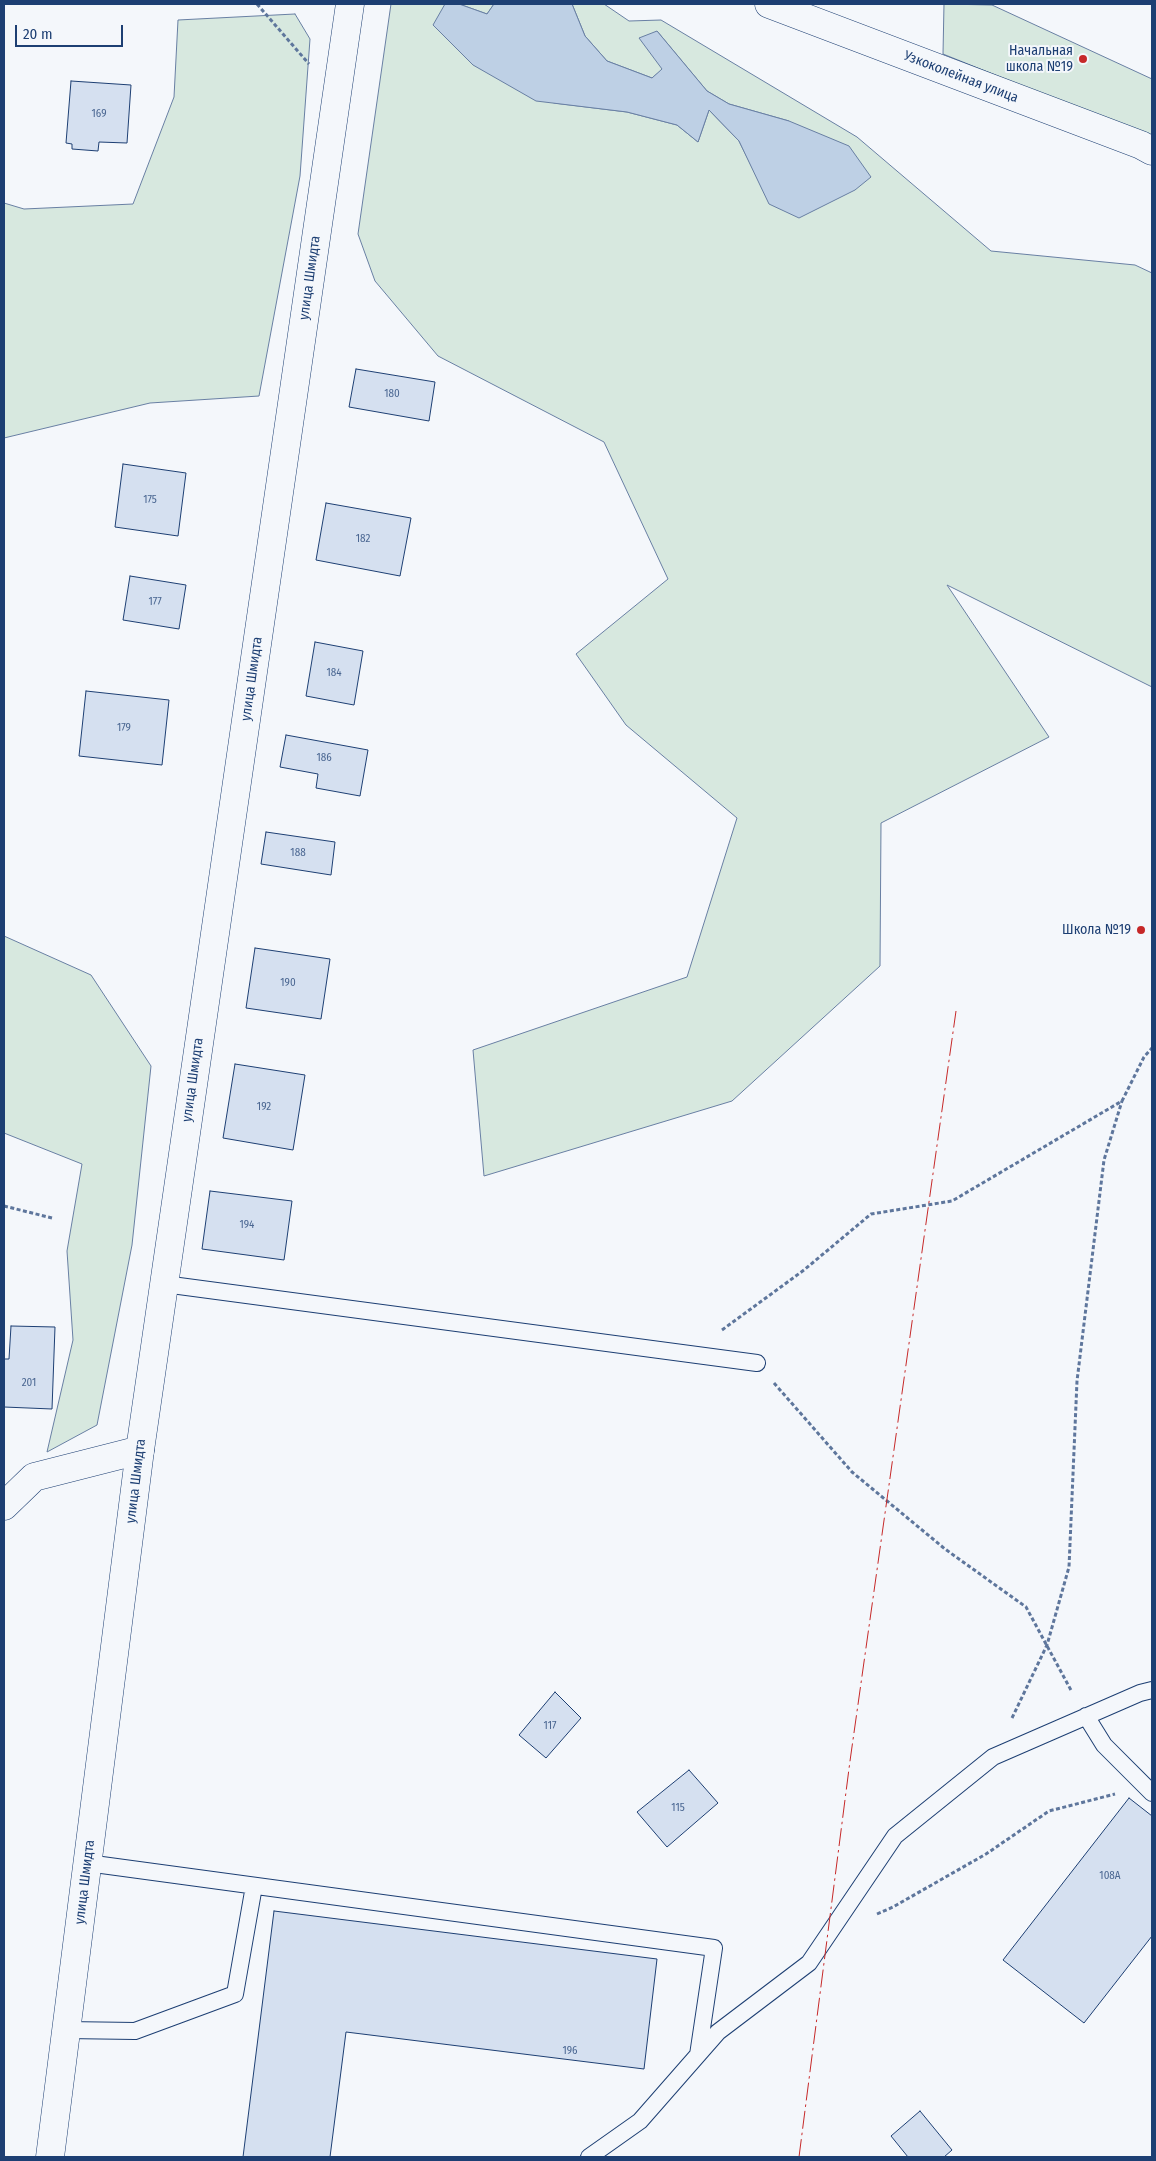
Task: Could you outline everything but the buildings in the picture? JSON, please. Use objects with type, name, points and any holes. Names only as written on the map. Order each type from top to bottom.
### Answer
[{"type":"main road","name":"улица Шмидта","points":[[50,2157],[140,1450],[350,4]]},
{"type":"main road","name":"Узкоколейная улица","points":[[769,4],[1131,141],[1152,152]]},
{"type":"main road","points":[[4,1506],[34,1477],[140,1450]]},
{"type":"lane","points":[[164,1284],[757,1363]]},
{"type":"lane","points":[[589,2157],[640,2121],[718,2032],[809,1963],[895,1836],[993,1757],[1140,1693],[1152,1690]]},
{"type":"lane","points":[[1086,1716],[1104,1745],[1149,1790]]},
{"type":"lane","points":[[87,1863],[714,1948],[698,2056]]},
{"type":"lane","points":[[66,2030],[135,2031],[235,1994],[254,1886]]},
{"type":"path","points":[[257,4],[336,95]]},
{"type":"path","points":[[993,1757],[1047,1645],[1069,1567],[1077,1381],[1104,1160],[1122,1101],[1144,1057],[1152,1048]]},
{"type":"path","points":[[689,1354],[804,1270],[871,1214],[952,1201],[1122,1101]]},
{"type":"path","points":[[4,1206],[52,1218]]},
{"type":"path","points":[[757,1363],[852,1472],[945,1549],[1026,1608],[1086,1716]]},
{"type":"path","points":[[875,1914],[893,1907],[986,1854],[1049,1812],[1149,1790]]},
{"type":"shaded area","points":[[391,4],[453,4],[443,35],[554,103],[627,112],[677,125],[698,142],[709,110],[739,141],[754,171],[789,121],[729,104],[707,91],[657,31],[663,69],[652,78],[607,61],[585,36],[572,4],[604,4],[629,21],[661,20],[857,137],[991,251],[1135,265],[1152,273],[1152,687],[947,585],[1049,737],[881,823],[880,966],[732,1101],[484,1176],[473,1050],[687,977],[737,818],[626,725],[576,654],[668,579],[604,442],[438,356],[375,281],[358,234]]},
{"type":"shaded area","points":[[459,4],[494,4],[487,14]]},
{"type":"shaded area","points":[[944,4],[992,5],[1152,79],[1152,144],[1025,87],[943,54]]},
{"type":"shaded area","points":[[295,14],[310,39],[300,176],[259,396],[150,403],[4,438],[4,203],[24,209],[133,204],[174,97],[178,20]]},
{"type":"shaded area","points":[[4,936],[91,975],[151,1066],[132,1245],[97,1425],[47,1452],[73,1340],[67,1251],[82,1164],[4,1133]]},
{"type":"water","points":[[445,4],[459,4],[487,14],[494,4],[572,4],[585,36],[607,61],[652,78],[662,69],[639,38],[657,31],[707,91],[729,104],[789,121],[849,146],[871,177],[855,190],[799,218],[769,204],[739,141],[709,110],[698,142],[677,125],[627,112],[536,101],[473,65],[433,25]]},
{"type":"power","points":[[799,2157],[850,1761],[956,1011]]},
{"type":"place","name":"Начальная школа №19","points":[[1083,59]]},
{"type":"place","name":"Школа №19","points":[[1141,930]]}]
